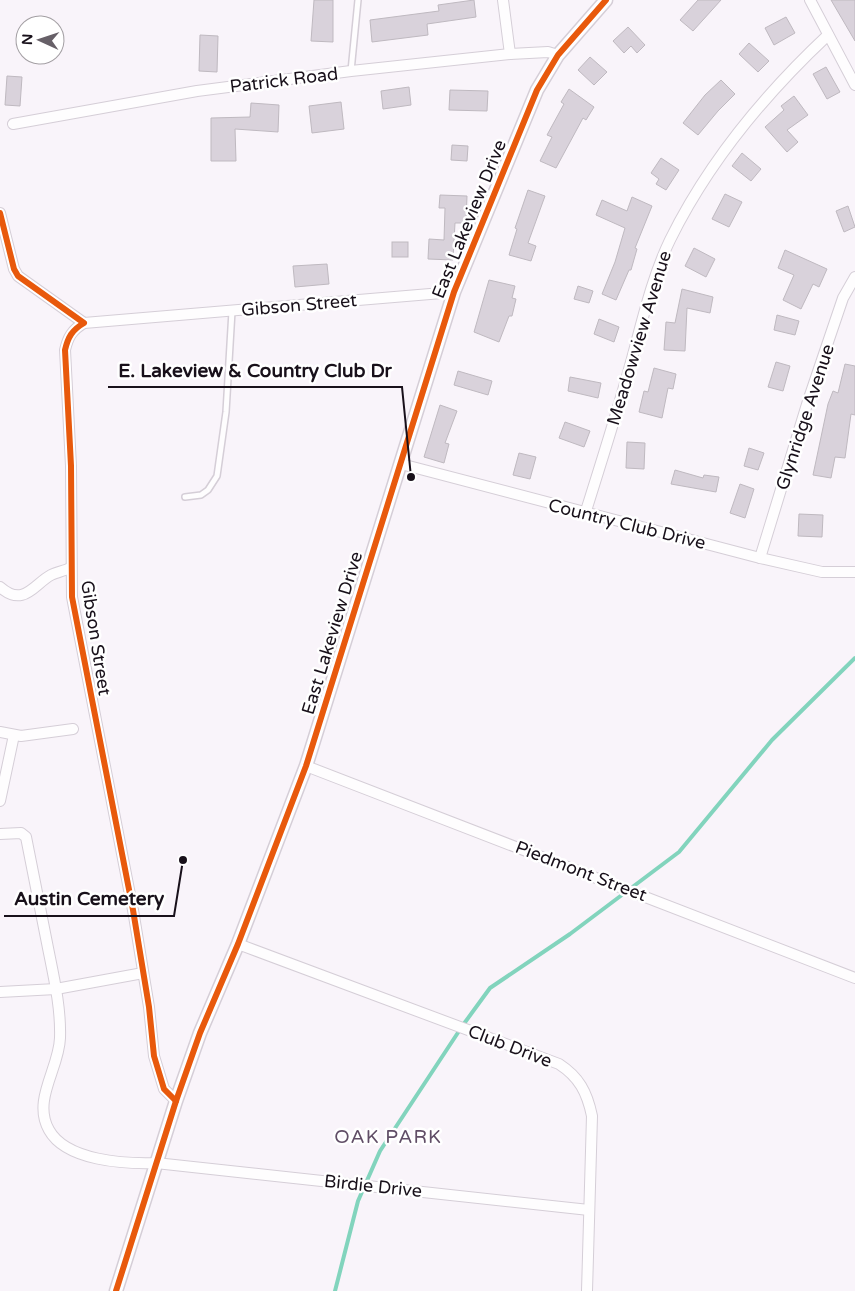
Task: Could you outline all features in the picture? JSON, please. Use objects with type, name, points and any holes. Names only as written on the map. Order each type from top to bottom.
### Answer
[{"type":"street","points":[[503,0],[510,54]]},
{"type":"street","name":"East Lakeview Drive","points":[[116,1291],[138,1229],[156,1163],[176,1101],[200,1033],[238,944],[306,766],[454,292],[537,90],[558,54],[606,0]]},
{"type":"street","points":[[810,0],[855,85]]},
{"type":"street","name":"Meadowview Avenue","points":[[585,514],[648,302],[669,241],[700,185],[733,135],[796,65],[828,34]]},
{"type":"street","name":"Patrick Road","points":[[13,124],[197,91],[351,71],[510,54],[548,52],[558,54]]},
{"type":"street","points":[[0,213],[18,276],[84,323]]},
{"type":"street","name":"Glynridge Avenue","points":[[760,558],[808,401],[843,298],[855,277]]},
{"type":"street","name":"Gibson Street","points":[[176,1101],[164,1088],[159,1078],[132,910],[72,597],[70,568],[71,466],[64,350],[68,338],[75,329],[84,323],[454,292]]},
{"type":"street","name":"Country Club Drive","points":[[401,464],[585,514],[760,558],[822,572],[855,572]]},
{"type":"street","points":[[0,587],[11,594],[22,594],[34,590],[50,576],[70,568]]},
{"type":"street","points":[[0,732],[21,736],[73,729]]},
{"type":"street","points":[[0,801],[14,734]]},
{"type":"street","name":"Piedmont Street","points":[[306,766],[855,978]]},
{"type":"street","name":"Birdie Drive","points":[[0,834],[22,833],[26,837],[56,989],[60,1038],[45,1093],[44,1114],[48,1129],[62,1146],[92,1157],[130,1164],[156,1163],[589,1210]]},
{"type":"street","name":"Club Drive","points":[[238,944],[558,1064],[572,1072],[588,1098],[592,1116],[587,1291]]},
{"type":"street","points":[[1,992],[56,989],[142,973]]},
{"type":"lane","points":[[351,71],[358,0]]},
{"type":"lane","points":[[185,497],[201,495],[208,490],[218,476],[226,412],[232,311]]},
{"type":"building","points":[[314,0],[333,0],[333,42],[311,41]]},
{"type":"building","points":[[474,0],[476,17],[427,24],[428,35],[372,42],[370,20],[439,11],[438,5]]},
{"type":"building","points":[[698,0],[721,0],[693,31],[680,20]]},
{"type":"building","points":[[831,0],[855,0],[855,41]]},
{"type":"building","points":[[786,17],[795,33],[774,45],[765,28]]},
{"type":"building","points":[[628,27],[645,45],[637,53],[631,46],[624,53],[613,41]]},
{"type":"building","points":[[200,35],[218,36],[217,72],[199,71]]},
{"type":"building","points":[[749,43],[769,61],[758,72],[739,54]]},
{"type":"building","points":[[590,57],[607,72],[594,85],[578,70]]},
{"type":"building","points":[[826,67],[840,92],[827,99],[813,74]]},
{"type":"building","points":[[7,76],[22,77],[20,106],[5,105]]},
{"type":"building","points":[[721,80],[735,94],[698,135],[683,123],[705,95]]},
{"type":"building","points":[[409,87],[411,105],[383,109],[381,91]]},
{"type":"building","points":[[569,89],[594,107],[586,120],[583,118],[556,168],[540,161],[552,137],[547,135],[564,104],[561,102]]},
{"type":"building","points":[[450,90],[488,91],[487,111],[449,110]]},
{"type":"building","points":[[794,96],[808,115],[787,130],[798,142],[787,152],[765,127],[784,110],[781,106]]},
{"type":"building","points":[[341,102],[344,129],[312,133],[309,106]]},
{"type":"building","points":[[251,103],[279,105],[278,132],[235,129],[236,161],[211,161],[211,118],[250,117]]},
{"type":"building","points":[[452,145],[468,146],[467,161],[451,160]]},
{"type":"building","points":[[742,153],[761,169],[751,181],[732,166]]},
{"type":"building","points":[[661,158],[679,170],[666,190],[656,184],[659,179],[651,173]]},
{"type":"building","points":[[528,190],[545,196],[528,243],[536,246],[531,261],[509,255],[517,229],[515,228]]},
{"type":"building","points":[[725,194],[742,202],[729,227],[712,219]]},
{"type":"building","points":[[440,195],[467,196],[466,223],[455,223],[453,260],[428,259],[429,239],[444,240],[445,208],[439,208]]},
{"type":"building","points":[[632,197],[652,206],[635,248],[637,249],[631,270],[629,270],[616,300],[602,294],[615,262],[625,228],[596,215],[602,200],[627,211]]},
{"type":"building","points":[[848,206],[855,227],[844,232],[836,211]]},
{"type":"building","points":[[392,242],[408,242],[408,257],[392,257]]},
{"type":"building","points":[[694,248],[715,259],[706,277],[685,266]]},
{"type":"building","points":[[785,250],[827,269],[819,287],[813,284],[801,309],[783,300],[794,275],[778,268]]},
{"type":"building","points":[[327,264],[329,284],[295,287],[293,266]]},
{"type":"building","points":[[489,280],[515,286],[512,298],[516,299],[512,316],[509,316],[499,342],[474,332]]},
{"type":"building","points":[[578,286],[593,291],[589,303],[574,299]]},
{"type":"building","points":[[682,289],[713,297],[710,313],[687,308],[685,351],[664,350],[666,322],[675,323]]},
{"type":"building","points":[[777,315],[799,321],[795,335],[774,330]]},
{"type":"building","points":[[599,319],[619,327],[614,342],[594,334]]},
{"type":"building","points":[[776,362],[790,366],[783,391],[768,387]]},
{"type":"building","points":[[845,364],[855,366],[855,415],[851,414],[845,458],[835,457],[831,478],[813,475],[828,404],[833,391],[838,393]]},
{"type":"building","points":[[654,368],[676,374],[673,389],[668,388],[662,418],[639,412],[644,391],[648,392]]},
{"type":"building","points":[[458,371],[492,381],[488,395],[454,385]]},
{"type":"building","points":[[570,377],[601,383],[598,398],[568,391]]},
{"type":"building","points":[[440,405],[457,411],[445,443],[449,444],[444,463],[424,457]]},
{"type":"building","points":[[565,422],[590,431],[584,447],[559,438]]},
{"type":"building","points":[[627,442],[645,443],[644,469],[626,468]]},
{"type":"building","points":[[749,448],[764,453],[758,470],[744,466]]},
{"type":"building","points":[[519,453],[536,457],[530,479],[513,475]]},
{"type":"building","points":[[675,470],[703,478],[704,475],[719,477],[716,492],[671,484]]},
{"type":"building","points":[[740,484],[754,489],[745,518],[730,513]]},
{"type":"building","points":[[799,514],[823,515],[822,537],[798,536]]},
{"type":"waterway","points":[[335,1291],[358,1201],[380,1151],[463,1025],[490,988],[570,934],[679,852],[772,740],[855,658]]},
{"type":"cycle path","points":[[116,1291],[176,1101],[200,1033],[238,944],[306,766],[454,292],[537,90],[558,55],[606,0]]},
{"type":"cycle path","points":[[0,213],[14,269],[18,276],[84,323],[71,334],[65,350],[71,466],[72,597],[133,910],[149,1007],[154,1056],[164,1089],[176,1101]]},
{"type":"place","name":"E. Lakeview & Country Club Dr","points":[[411,477]]},
{"type":"place","name":"Austin Cemetery","points":[[183,860]]},
{"type":"district","name":"OAK PARK","points":[[388,1137]]}]
